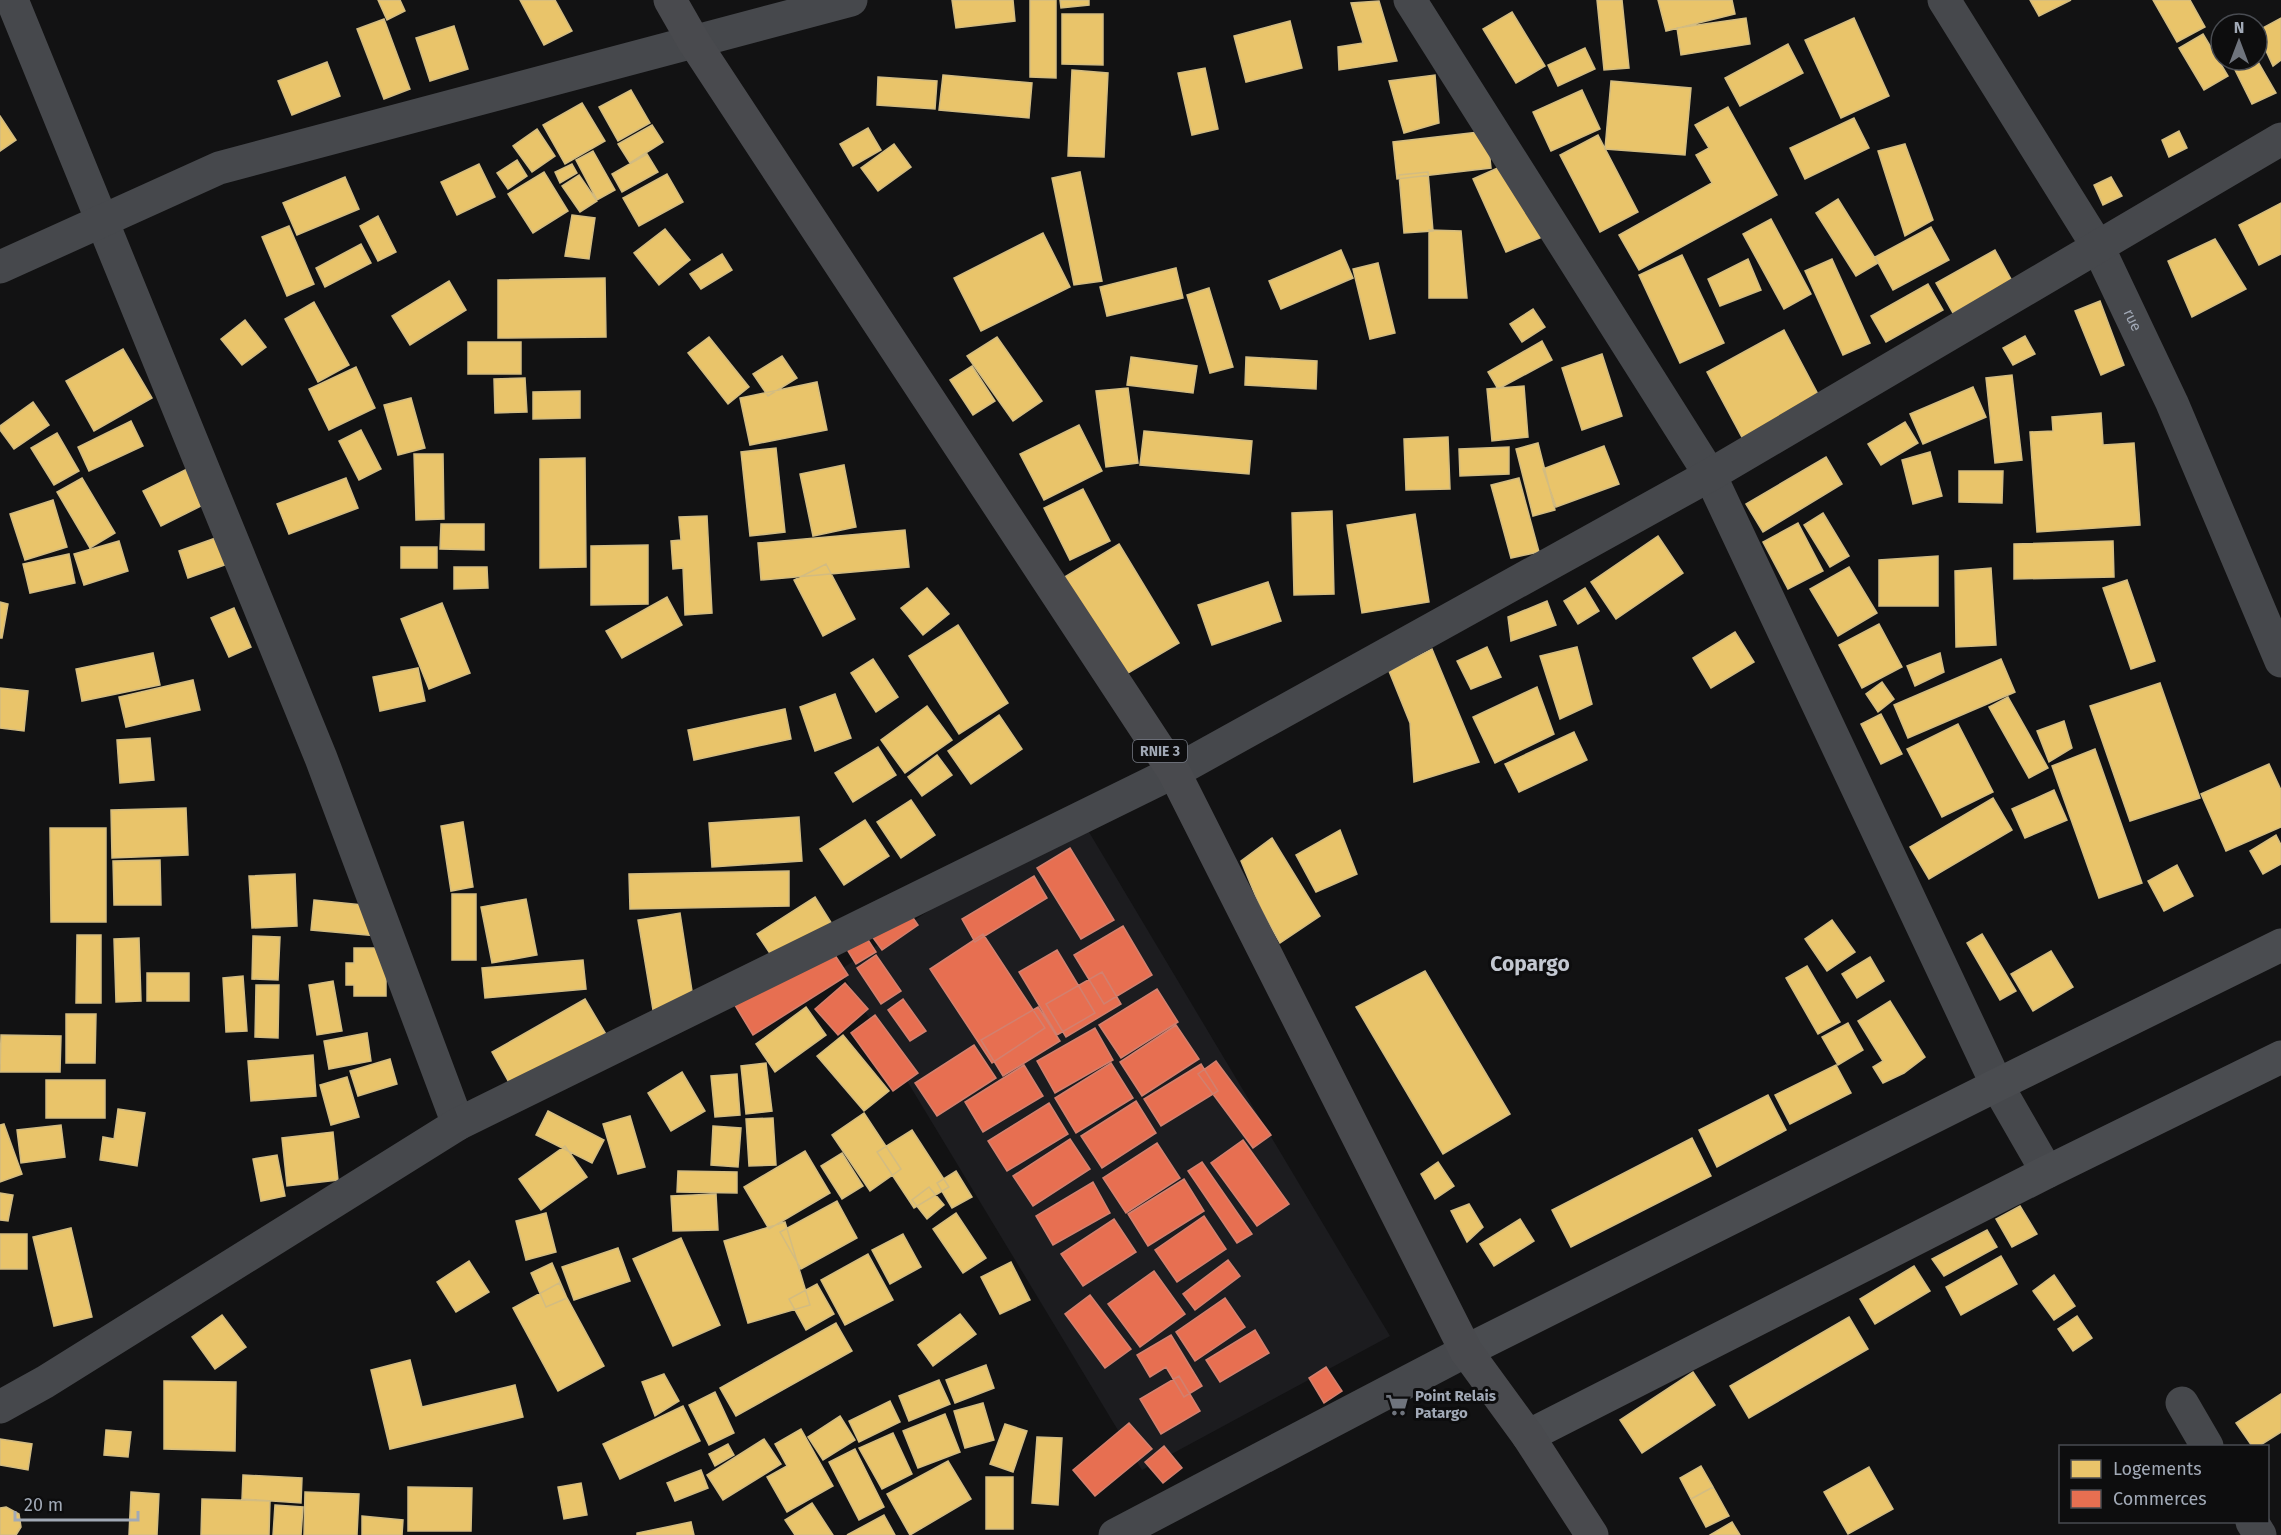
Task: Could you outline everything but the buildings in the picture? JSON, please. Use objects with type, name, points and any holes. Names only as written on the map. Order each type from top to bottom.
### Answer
[{"type":"highway","name":"RNIE 3","points":[[670,0],[694,42],[1174,772],[1466,1351],[1528,1436],[1592,1535]]},
{"type":"street","points":[[12,0],[321,758],[458,1124]]},
{"type":"street","points":[[0,267],[219,168],[851,0]]},
{"type":"street","points":[[1410,0],[1710,475],[1997,1084],[2047,1172]]},
{"type":"street","name":"rue","points":[[1944,0],[2098,247],[2172,403],[2281,661]]},
{"type":"street","points":[[0,1407],[45,1382],[458,1124],[1174,772],[1710,475],[2281,139]]},
{"type":"street","points":[[1115,1535],[1466,1351],[1997,1084],[2281,945]]},
{"type":"street","points":[[1528,1436],[2047,1172],[2281,1057]]},
{"type":"street","points":[[2182,1403],[2207,1445]]},
{"type":"shaded area","points":[[1077,812],[1390,1336],[1142,1470],[840,970]]},
{"type":"place","name":"Point Relais Patargo","points":[[1397,1405]]},
{"type":"district","name":"Copargo","points":[[1530,964]]}]
